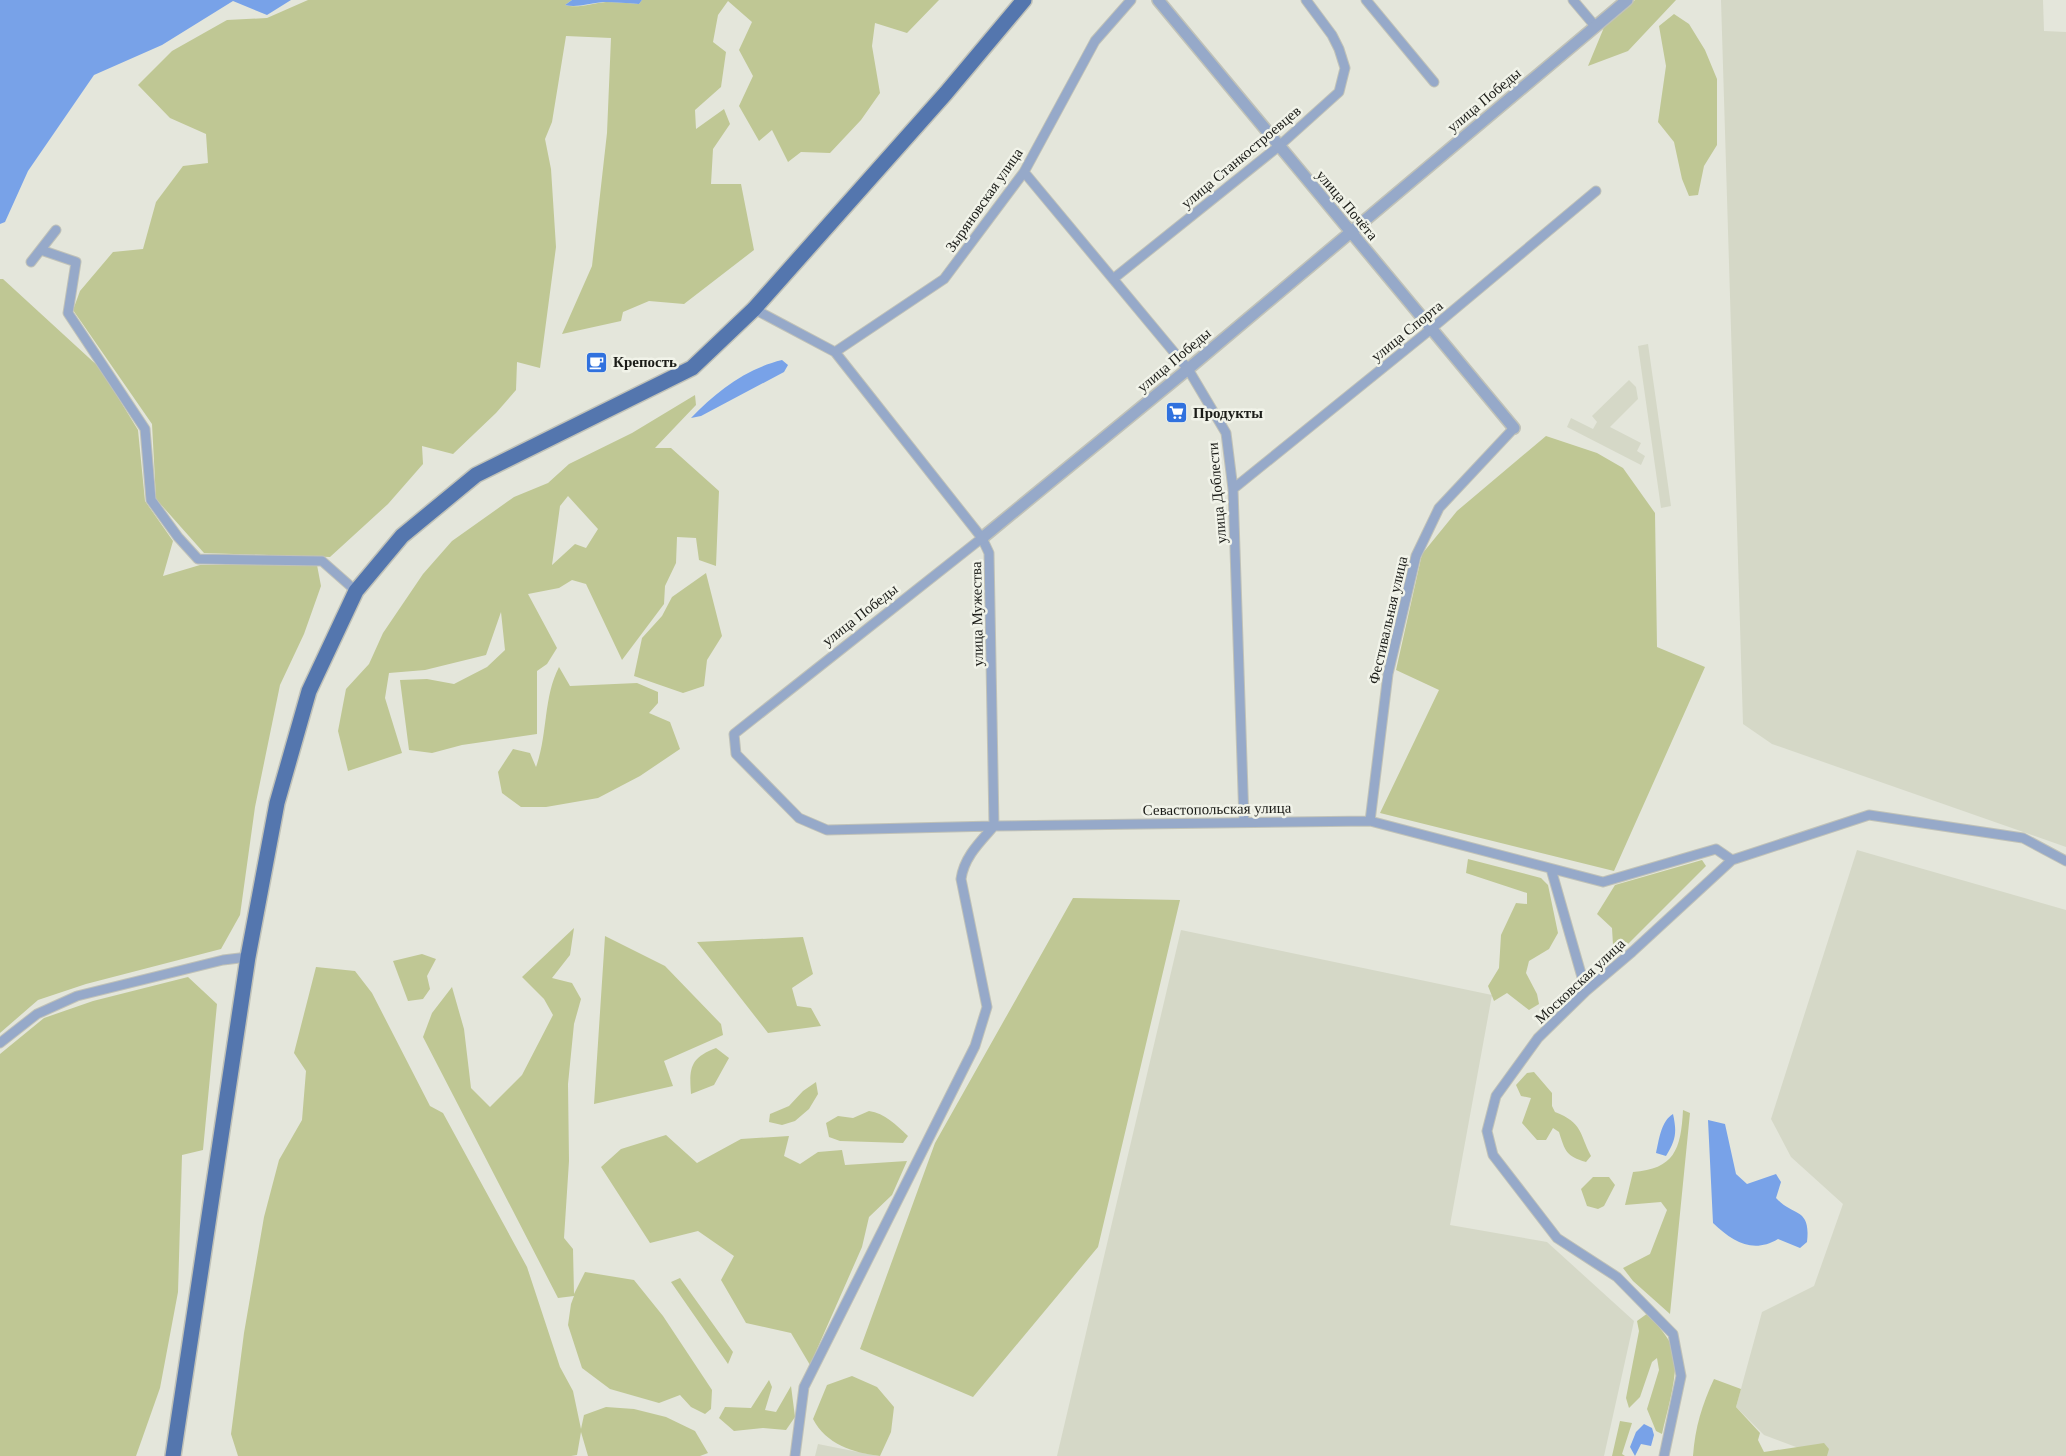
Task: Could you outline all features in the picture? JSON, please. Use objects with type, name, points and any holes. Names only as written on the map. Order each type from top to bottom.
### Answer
[{"type":"main road","points":[[173,1456],[248,957],[277,803],[309,690],[356,591],[402,536],[476,475],[692,368],[754,309],[946,93],[1024,0]]},
{"type":"street","name":"Зыряновская улица","points":[[835,352],[944,279],[1024,172],[1096,41],[1131,0]]},
{"type":"street","name":"улица Почёта","points":[[1158,0],[1514,428]]},
{"type":"street","name":"улица Станкостроевцев","points":[[1114,279],[1278,146],[1339,92],[1344,68],[1332,35],[1306,0]]},
{"type":"street","points":[[1366,0],[1434,82]]},
{"type":"street","points":[[1573,0],[1595,26]]},
{"type":"street","name":"улица Победы","points":[[734,734],[982,538],[1188,369],[1627,0]]},
{"type":"street","name":"улица Доблести","points":[[1024,172],[1188,369],[1226,433],[1233,489],[1244,822]]},
{"type":"street","name":"улица Спорта","points":[[1233,489],[1431,329],[1596,191]]},
{"type":"street","points":[[31,262],[56,230]]},
{"type":"street","points":[[41,250],[76,262],[68,313],[145,430],[151,500],[178,537],[198,559],[322,561],[356,591]]},
{"type":"street","name":"улица Мужества","points":[[754,309],[835,352],[982,538],[989,553],[994,826]]},
{"type":"street","name":"Фестивальная улица","points":[[1370,821],[1388,674],[1416,556],[1439,508],[1514,428]]},
{"type":"street","name":"Севастопольская улица","points":[[734,734],[736,754],[799,818],[811,825],[827,830],[1370,821],[1603,882],[1716,849],[1732,860]]},
{"type":"street","points":[[1732,860],[1869,815],[2024,838],[2066,861]]},
{"type":"street","points":[[795,1456],[804,1387],[975,1046],[987,1006],[961,879],[968,857],[994,826]]},
{"type":"street","name":"Московская улица","points":[[1664,1456],[1681,1376],[1673,1334],[1617,1277],[1557,1238],[1493,1156],[1487,1131],[1496,1096],[1538,1038],[1586,991],[1632,952],[1732,860]]},
{"type":"street","points":[[1551,869],[1586,991]]},
{"type":"street","points":[[0,1044],[37,1014],[77,996],[223,960],[248,957]]},
{"type":"shaded area","points":[[1721,0],[2043,0],[2044,31],[2066,32],[2066,847],[1772,744],[1743,724]]},
{"type":"shaded area","points":[[1648,344],[1671,506],[1661,508],[1638,346]]},
{"type":"shaded area","points":[[1629,380],[1636,387],[1638,399],[1610,427],[1641,443],[1637,451],[1645,456],[1641,465],[1567,427],[1571,418],[1593,429],[1597,422],[1592,416]]},
{"type":"shaded area","points":[[1857,850],[2066,910],[2066,1456],[1820,1456],[1764,1435],[1736,1407],[1762,1312],[1814,1286],[1843,1204],[1791,1157],[1771,1119]]},
{"type":"shaded area","points":[[1181,930],[1492,995],[1450,1225],[1547,1242],[1634,1321],[1604,1456],[1057,1456]]},
{"type":"shaded area","points":[[818,1444],[878,1456],[815,1456]]},
{"type":"green space","points":[[308,0],[572,0],[565,5],[575,6],[606,2],[639,4],[642,0],[939,0],[907,33],[875,23],[872,46],[880,93],[861,120],[830,153],[801,152],[788,162],[772,130],[759,141],[739,106],[753,76],[739,50],[752,22],[728,1],[718,15],[713,42],[726,52],[721,87],[695,110],[696,129],[724,109],[730,124],[713,149],[711,184],[741,184],[754,250],[684,304],[649,301],[623,312],[621,321],[562,334],[592,266],[607,133],[611,38],[566,36],[552,122],[545,139],[551,169],[556,247],[540,368],[517,362],[516,390],[496,413],[453,454],[422,446],[423,464],[388,504],[330,557],[204,553],[156,499],[152,424],[73,310],[80,291],[113,252],[143,249],[156,202],[183,166],[208,163],[206,134],[170,118],[138,85],[172,51],[227,20],[267,18]]},
{"type":"green space","points":[[1635,0],[1676,0],[1628,51],[1588,66],[1605,25]]},
{"type":"green space","points":[[1674,14],[1689,24],[1705,50],[1717,79],[1717,145],[1704,166],[1698,195],[1689,196],[1682,179],[1674,142],[1658,122],[1666,66],[1659,26]]},
{"type":"green space","points":[[0,279],[3,279],[100,368],[138,430],[145,501],[173,541],[163,576],[200,565],[317,565],[321,586],[304,634],[280,685],[255,807],[240,915],[221,949],[86,984],[38,1000],[0,1033]]},
{"type":"green space","points":[[695,395],[696,405],[655,448],[671,448],[719,491],[716,566],[699,560],[696,538],[677,537],[676,563],[665,586],[664,604],[622,660],[586,584],[572,580],[559,588],[528,594],[557,648],[547,664],[537,671],[537,734],[462,745],[432,753],[409,750],[400,680],[427,679],[454,684],[487,667],[505,650],[501,612],[486,655],[425,670],[389,673],[385,698],[402,753],[348,771],[338,731],[346,689],[369,664],[383,633],[423,574],[452,541],[514,497],[548,483],[569,464],[632,433]],"holes":[[[568,496],[598,529],[586,548],[575,544],[552,565],[560,506]]]},
{"type":"green space","points":[[1546,436],[1597,453],[1623,468],[1655,513],[1657,647],[1705,667],[1614,871],[1380,813],[1439,690],[1396,670],[1422,554],[1457,511]]},
{"type":"green space","points":[[706,573],[722,636],[707,660],[704,686],[683,693],[634,676],[642,638],[662,616],[672,597]]},
{"type":"green space","points":[[559,667],[570,686],[637,683],[658,692],[658,703],[649,713],[670,722],[680,749],[640,776],[598,798],[546,807],[521,807],[502,793],[498,772],[513,749],[530,753],[536,767],[540,754],[550,691]]},
{"type":"green space","points":[[1468,859],[1541,878],[1548,885],[1558,933],[1549,949],[1529,961],[1526,973],[1537,994],[1539,1004],[1529,1010],[1507,993],[1494,1001],[1488,986],[1499,968],[1501,935],[1516,903],[1527,904],[1527,893],[1466,873]]},
{"type":"green space","points":[[1702,860],[1706,866],[1628,944],[1613,945],[1612,928],[1597,914],[1615,885]]},
{"type":"green space","points":[[1073,898],[1180,900],[1098,1247],[973,1397],[860,1349],[935,1143]]},
{"type":"green space","points":[[574,928],[570,955],[552,978],[572,983],[581,999],[574,1024],[568,1084],[569,1161],[564,1238],[573,1249],[574,1294],[585,1272],[634,1280],[663,1316],[712,1390],[711,1409],[705,1414],[691,1407],[680,1395],[659,1403],[610,1389],[582,1368],[568,1325],[574,1296],[558,1298],[423,1037],[432,1013],[452,987],[464,1029],[471,1088],[490,1107],[522,1075],[553,1015],[544,999],[522,977]]},
{"type":"green space","points":[[605,936],[665,966],[721,1024],[723,1035],[664,1061],[673,1086],[594,1104]]},
{"type":"green space","points":[[803,937],[813,974],[792,988],[797,1006],[811,1008],[821,1026],[768,1033],[697,942]]},
{"type":"green space","points":[[422,954],[436,959],[427,976],[430,989],[423,999],[408,1001],[393,961]]},
{"type":"green space","points":[[316,967],[355,971],[372,993],[430,1106],[443,1113],[527,1267],[560,1367],[573,1391],[581,1429],[584,1415],[606,1407],[634,1409],[666,1417],[695,1431],[708,1453],[700,1456],[588,1456],[581,1432],[577,1455],[571,1456],[238,1456],[231,1434],[244,1333],[264,1217],[279,1160],[302,1120],[306,1071],[294,1053]]},
{"type":"green space","points":[[188,977],[217,1004],[203,1150],[182,1155],[178,1292],[160,1388],[136,1456],[0,1456],[0,1054],[44,1018],[93,1001]]},
{"type":"green space","points":[[716,1048],[729,1058],[714,1085],[691,1094],[690,1077],[693,1065],[701,1056]]},
{"type":"green space","points":[[1534,1072],[1552,1093],[1552,1106],[1555,1112],[1571,1120],[1579,1130],[1591,1156],[1586,1162],[1567,1152],[1559,1132],[1553,1128],[1546,1140],[1537,1140],[1522,1123],[1531,1098],[1521,1096],[1516,1085],[1527,1073]]},
{"type":"green space","points":[[816,1082],[818,1094],[809,1109],[795,1121],[782,1125],[769,1122],[770,1114],[789,1106],[803,1091]]},
{"type":"green space","points":[[1683,1110],[1690,1113],[1670,1314],[1633,1281],[1623,1268],[1650,1254],[1667,1210],[1661,1202],[1625,1205],[1633,1172],[1658,1167],[1673,1155],[1680,1136]]},
{"type":"green space","points":[[869,1111],[885,1117],[908,1136],[903,1143],[840,1141],[829,1137],[826,1123],[838,1116],[853,1118]]},
{"type":"green space","points":[[666,1135],[697,1163],[741,1139],[789,1136],[784,1156],[800,1164],[818,1152],[842,1150],[845,1165],[907,1161],[892,1195],[869,1217],[862,1247],[810,1365],[791,1333],[746,1323],[721,1280],[734,1256],[698,1231],[650,1243],[601,1167],[621,1149]]},
{"type":"green space","points":[[1593,1177],[1609,1177],[1615,1185],[1604,1206],[1598,1209],[1587,1206],[1581,1189]]},
{"type":"green space","points":[[680,1278],[733,1352],[728,1364],[671,1282]]},
{"type":"green space","points":[[1648,1313],[1668,1339],[1675,1356],[1673,1385],[1662,1434],[1656,1431],[1647,1409],[1659,1370],[1657,1358],[1652,1362],[1640,1397],[1629,1408],[1626,1398],[1639,1331],[1637,1321]]},
{"type":"green space","points":[[852,1376],[877,1387],[894,1407],[891,1432],[880,1456],[850,1450],[841,1446],[825,1435],[813,1419],[827,1385]]},
{"type":"green space","points":[[1714,1379],[1741,1389],[1736,1407],[1760,1433],[1758,1440],[1764,1452],[1824,1443],[1829,1449],[1827,1456],[1693,1456],[1695,1435],[1700,1416]]},
{"type":"green space","points":[[769,1380],[772,1387],[765,1410],[776,1412],[791,1386],[795,1417],[786,1430],[763,1428],[734,1431],[719,1418],[725,1407],[751,1408]]},
{"type":"green space","points":[[1620,1421],[1632,1423],[1622,1454],[1625,1456],[1612,1456]]},
{"type":"water","points":[[0,0],[291,0],[267,15],[233,1],[162,45],[94,75],[28,171],[5,222],[0,224]]},
{"type":"water","points":[[572,0],[642,0],[639,4],[603,2],[579,6],[565,5]]},
{"type":"water","points":[[782,360],[788,365],[784,372],[701,416],[691,418],[711,399],[744,375]]},
{"type":"water","points":[[1673,1114],[1675,1136],[1666,1156],[1656,1153],[1663,1126]]},
{"type":"water","points":[[1708,1120],[1725,1124],[1736,1174],[1747,1184],[1776,1174],[1781,1182],[1776,1198],[1799,1214],[1806,1223],[1808,1231],[1807,1242],[1800,1248],[1778,1239],[1760,1246],[1744,1244],[1728,1236],[1713,1223]]},
{"type":"water","points":[[1644,1424],[1652,1428],[1654,1435],[1651,1446],[1641,1444],[1635,1456],[1630,1447],[1636,1432]]},
{"type":"place","name":"Крепость","points":[[597,362]]},
{"type":"place","name":"Продукты","points":[[1177,413]]}]
